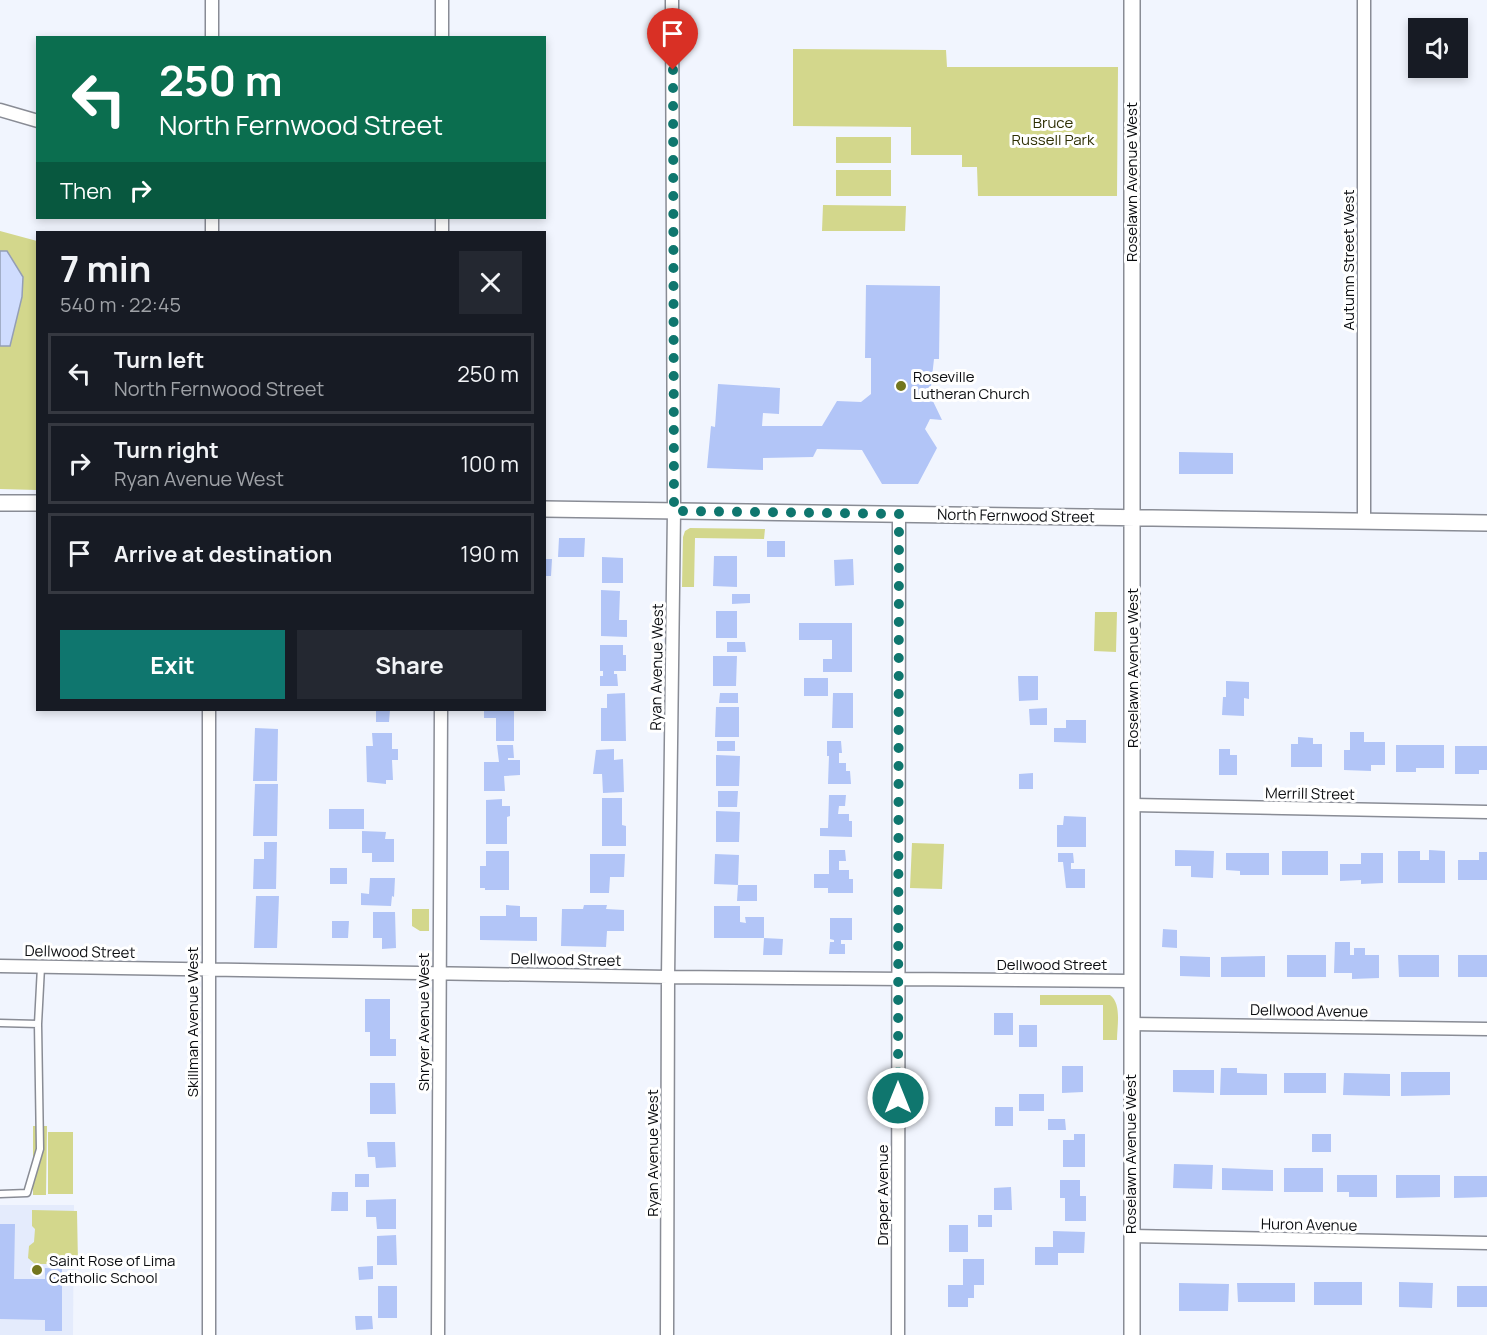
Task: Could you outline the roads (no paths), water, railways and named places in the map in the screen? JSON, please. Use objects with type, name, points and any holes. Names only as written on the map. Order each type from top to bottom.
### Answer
[{"type":"street","points":[[212,0],[212,36]]},
{"type":"street","points":[[442,0],[442,36]]},
{"type":"street","name":"Ryan Avenue West","points":[[667,1335],[668,976],[674,511],[672,0]]},
{"type":"street","name":"Roselawn Avenue West","points":[[1132,0],[1132,1335]]},
{"type":"street","name":"Autumn Street West","points":[[1364,0],[1364,521]]},
{"type":"street","points":[[0,110],[36,121]]},
{"type":"street","points":[[0,503],[36,503]]},
{"type":"street","name":"North Fernwood Street","points":[[546,509],[1487,523]]},
{"type":"street","name":"Draper Avenue","points":[[898,1335],[899,514]]},
{"type":"street","name":"Skillman Avenue West","points":[[209,711],[209,1335]]},
{"type":"street","name":"Shryer Avenue West","points":[[438,1335],[441,711]]},
{"type":"street","name":"Merrill Street","points":[[1132,805],[1487,813]]},
{"type":"street","name":"Dellwood Street","points":[[0,966],[1131,981]]},
{"type":"street","name":"Dellwood Avenue","points":[[1131,1024],[1487,1029]]},
{"type":"street","name":"Huron Avenue","points":[[1131,1236],[1487,1243]]},
{"type":"lane","points":[[0,1194],[27,1193],[40,1149],[38,1024],[41,967]]},
{"type":"lane","points":[[0,1023],[38,1024]]},
{"type":"water","points":[[0,251],[7,251],[23,277],[22,297],[10,346],[0,346]]},
{"type":"place","name":"Roseville Lutheran Church","points":[[901,386]]},
{"type":"place","name":"Saint Rose of Lima Catholic School","points":[[37,1270]]},
{"type":"park label","name":"Bruce Russell Park","points":[[1053,132]]}]
